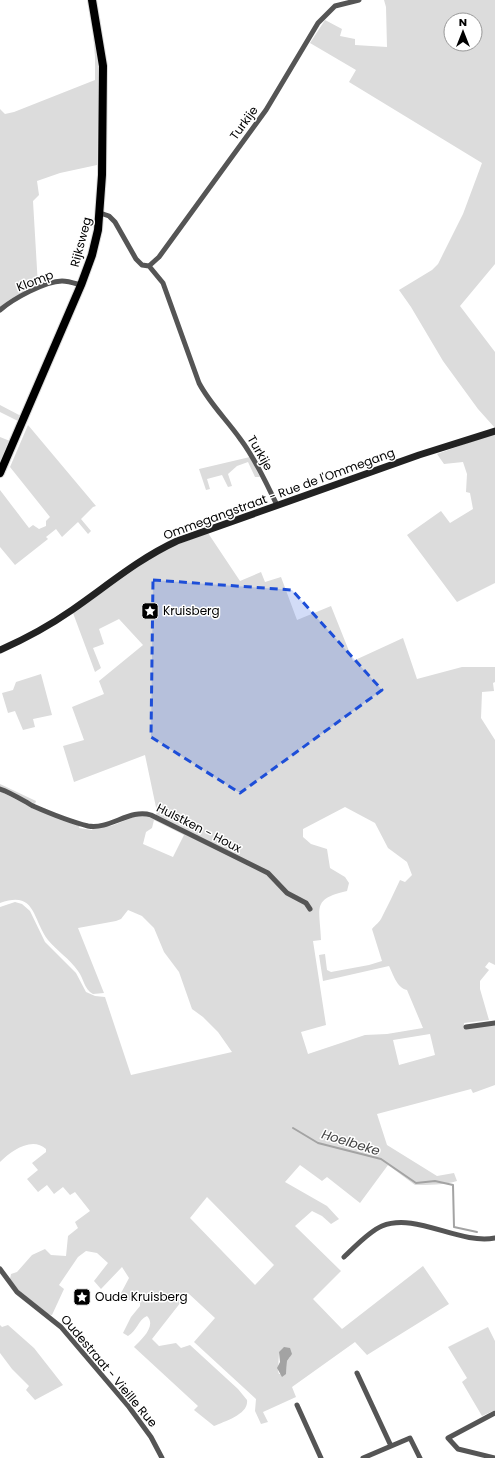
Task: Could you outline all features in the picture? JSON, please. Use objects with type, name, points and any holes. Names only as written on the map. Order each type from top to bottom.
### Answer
[{"type":"main road","name":"Rijksweg","points":[[0,473],[80,285],[95,245],[100,213],[103,66],[92,0]]},
{"type":"main road","name":"Ommegangstraat - Rue de l'Ommegang","points":[[0,650],[28,637],[54,622],[158,549],[200,532],[454,443],[495,431]]},
{"type":"street","name":"Turkije","points":[[149,266],[159,257],[266,110],[318,23],[327,12],[335,6],[359,0]]},
{"type":"street","name":"Turkije","points":[[100,213],[109,216],[115,222],[139,262],[149,266],[163,283],[193,369],[206,397],[241,439],[252,455],[277,505]]},
{"type":"street","name":"Klomp","points":[[0,310],[26,294],[55,282],[69,282],[80,285]]},
{"type":"street","name":"Hulstken - Houx","points":[[0,789],[18,796],[32,805],[89,826],[115,823],[137,814],[151,815],[268,873],[287,893],[306,903],[310,908]]},
{"type":"street","points":[[466,1027],[495,1023]]},
{"type":"street","points":[[344,1257],[382,1226],[398,1223],[410,1224],[465,1237],[495,1238]]},
{"type":"street","name":"Oudestraat - Vieille Rue","points":[[0,1269],[17,1292],[61,1327],[129,1407],[151,1437],[162,1458]]},
{"type":"street","points":[[357,1373],[391,1446]]},
{"type":"street","points":[[298,1405],[321,1458]]},
{"type":"street","points":[[495,1412],[448,1438],[458,1449],[495,1458]]},
{"type":"street","points":[[363,1458],[410,1438],[420,1458]]},
{"type":"highlighted area","points":[[153,580],[292,590],[382,690],[240,793],[151,737]]},
{"type":"shaded area","points":[[384,0],[495,0],[495,264],[460,306],[495,352],[495,428],[478,409],[443,361],[411,307],[399,290],[432,270],[438,264],[463,214],[482,163],[349,82],[356,70],[310,43],[325,20],[342,29],[340,36],[355,39],[355,45],[387,47],[386,7]]},
{"type":"shaded area","points":[[93,34],[99,65],[97,165],[60,173],[37,181],[39,195],[33,201],[38,286],[0,308],[0,109],[5,114],[14,112],[95,80]]},
{"type":"shaded area","points":[[0,405],[21,416],[18,421],[0,412]]},
{"type":"shaded area","points":[[28,425],[96,506],[93,507],[81,519],[91,531],[88,534],[78,522],[62,537],[56,529],[46,537],[48,539],[15,565],[0,547],[0,490],[29,528],[33,525],[39,529],[46,526],[46,521],[50,517],[10,467]]},
{"type":"shaded area","points":[[495,433],[495,583],[457,602],[407,535],[441,511],[450,523],[473,509],[470,493],[466,492],[467,474],[463,462],[444,464],[437,454]]},
{"type":"shaded area","points":[[0,437],[10,441],[0,461]]},
{"type":"shaded area","points":[[250,457],[260,477],[255,477],[248,462],[237,466],[228,474],[232,486],[228,487],[222,475],[207,479],[210,489],[206,490],[199,469]]},
{"type":"shaded area","points":[[208,533],[240,581],[261,572],[265,582],[281,577],[297,620],[331,606],[353,661],[403,638],[417,679],[462,667],[495,667],[495,682],[493,683],[494,691],[482,692],[481,718],[495,740],[495,965],[489,962],[485,967],[489,970],[480,981],[480,989],[489,1020],[464,1023],[465,1028],[495,1025],[495,1085],[473,1093],[471,1089],[377,1114],[387,1145],[437,1176],[454,1173],[457,1181],[442,1184],[415,1185],[388,1165],[360,1203],[327,1177],[322,1181],[300,1165],[285,1182],[327,1206],[339,1219],[331,1224],[322,1216],[312,1211],[295,1226],[341,1271],[313,1299],[342,1329],[423,1266],[449,1304],[367,1355],[355,1342],[292,1387],[296,1397],[263,1412],[268,1422],[261,1424],[255,1411],[256,1399],[194,1342],[215,1318],[188,1293],[152,1339],[159,1346],[176,1343],[181,1348],[190,1345],[238,1389],[247,1400],[247,1405],[240,1413],[214,1426],[194,1410],[198,1406],[134,1347],[147,1333],[150,1320],[147,1316],[131,1334],[128,1336],[123,1333],[131,1317],[140,1306],[140,1303],[122,1298],[120,1295],[129,1278],[122,1267],[101,1289],[94,1281],[108,1263],[97,1253],[86,1251],[78,1257],[59,1285],[64,1289],[52,1315],[34,1306],[10,1279],[11,1274],[17,1272],[32,1255],[45,1249],[51,1255],[66,1256],[68,1236],[78,1228],[75,1222],[90,1211],[75,1192],[70,1195],[63,1187],[54,1194],[47,1185],[38,1192],[27,1179],[38,1170],[32,1163],[46,1152],[46,1149],[40,1145],[28,1144],[22,1146],[0,1162],[0,907],[15,902],[22,904],[30,911],[45,942],[76,973],[86,992],[95,996],[105,997],[131,1075],[232,1052],[218,1032],[203,1017],[192,1009],[179,972],[164,952],[154,928],[142,916],[128,910],[121,919],[116,921],[78,928],[104,993],[93,994],[86,987],[75,967],[48,940],[32,909],[27,903],[20,900],[12,900],[0,903],[0,791],[34,809],[80,825],[79,828],[92,830],[93,828],[111,826],[139,815],[155,817],[157,812],[145,755],[74,782],[63,746],[84,740],[72,707],[104,694],[99,681],[143,645],[119,619],[99,629],[104,644],[93,648],[101,668],[95,672],[73,613],[145,562],[171,547]],"holes":[[[345,807],[375,823],[388,848],[407,862],[412,875],[405,882],[400,880],[381,919],[372,929],[382,961],[331,972],[327,970],[325,954],[319,955],[323,981],[389,966],[398,984],[407,990],[423,1028],[387,1034],[365,1035],[308,1054],[301,1032],[326,1025],[313,941],[321,940],[319,913],[320,906],[328,898],[347,891],[349,883],[345,877],[330,868],[327,849],[311,844],[303,837],[303,829]],[[154,820],[184,835],[173,857],[143,844],[146,832],[152,828]],[[430,1034],[435,1055],[399,1065],[393,1040]],[[207,1197],[274,1265],[255,1285],[190,1218]],[[279,1353],[290,1357],[287,1361],[286,1374],[279,1374],[278,1371]]]},
{"type":"shaded area","points":[[41,674],[52,715],[33,719],[35,727],[23,730],[15,711],[8,713],[2,693],[13,690],[16,682]]},
{"type":"shaded area","points":[[0,784],[36,801],[35,804],[0,787]]},
{"type":"shaded area","points":[[0,1325],[2,1327],[8,1325],[34,1348],[63,1385],[35,1400],[26,1390],[29,1386],[12,1369],[0,1353]]},
{"type":"shaded area","points":[[488,1327],[495,1341],[495,1410],[482,1416],[462,1382],[467,1378],[448,1347]]},
{"type":"shaded area","points":[[284,1347],[290,1348],[292,1354],[287,1361],[286,1374],[282,1377],[277,1368],[280,1362],[279,1352]]},
{"type":"waterway","name":"Hoelbeke","points":[[293,1128],[318,1143],[381,1159],[416,1183],[435,1181],[453,1185],[454,1227],[477,1232]]},
{"type":"place","name":"Kruisberg","points":[[150,611]]},
{"type":"place","name":"Oude Kruisberg","points":[[82,1297]]}]
